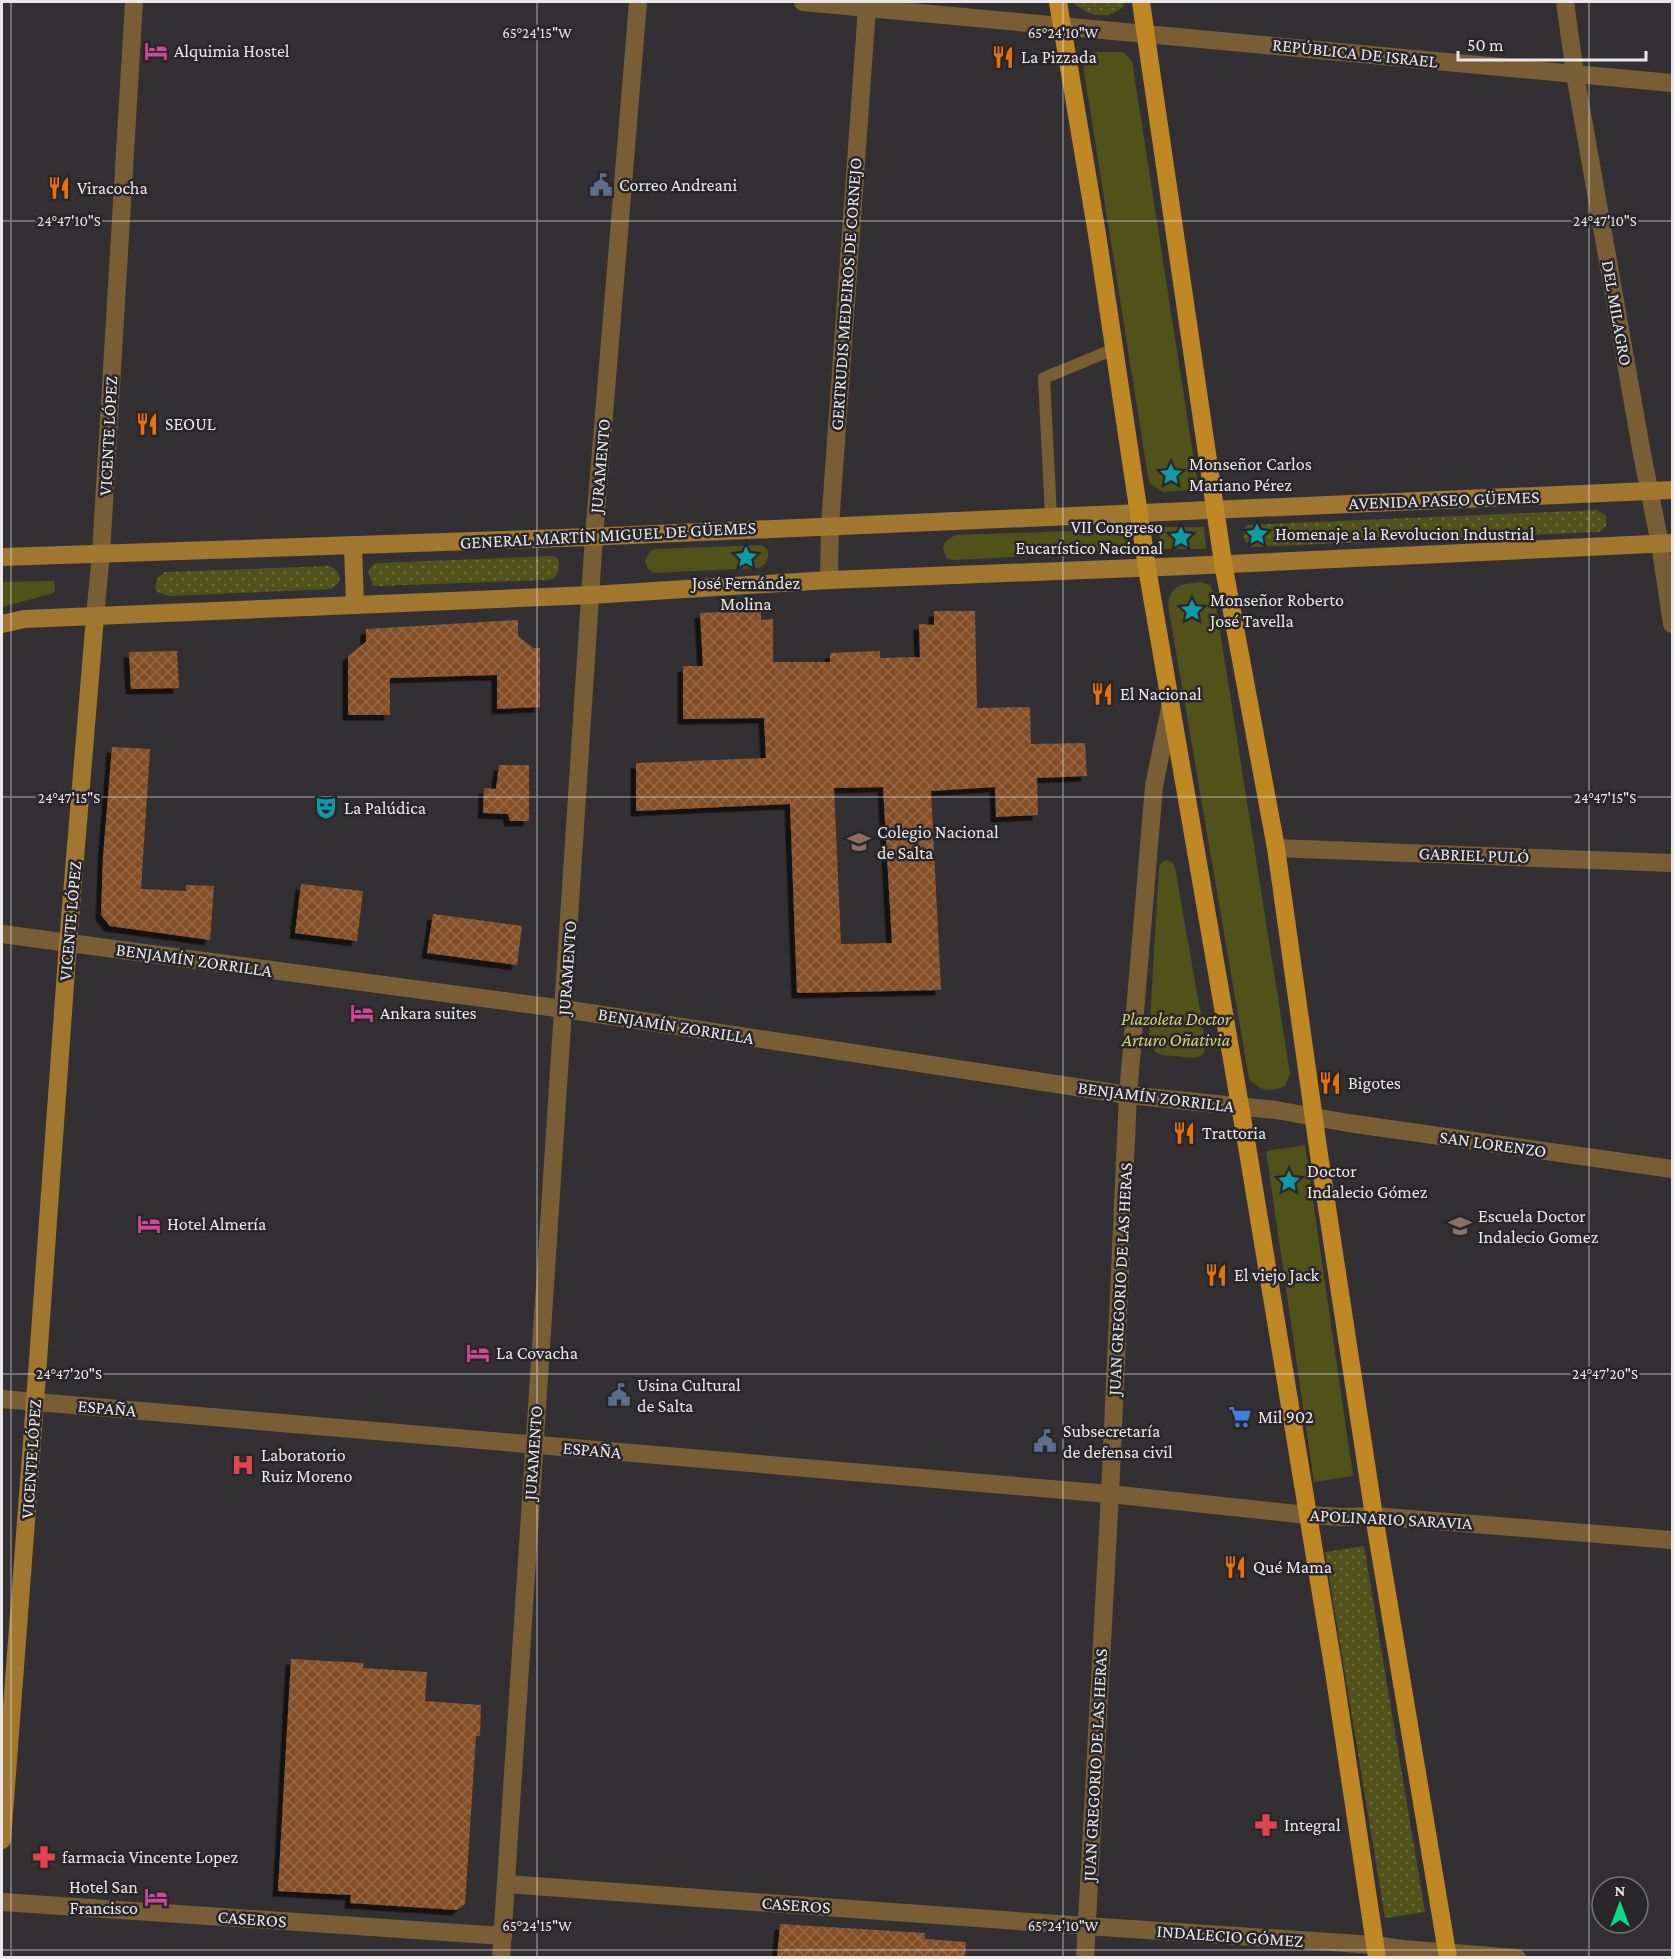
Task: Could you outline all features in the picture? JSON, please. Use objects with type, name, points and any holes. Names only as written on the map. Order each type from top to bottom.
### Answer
[{"type":"main road","points":[[1058,2],[1097,234],[1147,568],[1334,1672],[1376,1951]]},
{"type":"main road","points":[[1141,2],[1223,563],[1276,848],[1313,1117],[1374,1516],[1448,1955]]},
{"type":"main road","name":"AVENIDA PASEO GÜEMES","points":[[1215,510],[1672,490]]},
{"type":"main road","name":"GENERAL MARTÍN MIGUEL DE GÜEMES","points":[[2,557],[594,537],[1215,510]]},
{"type":"main road","points":[[2,624],[24,619],[591,595],[829,580],[1147,568],[1666,543]]},
{"type":"main road","points":[[354,546],[355,605]]},
{"type":"main road","name":"VICENTE LÓPEZ","points":[[2,1840],[68,943],[95,616]]},
{"type":"street","name":"VICENTE LÓPEZ","points":[[95,616],[101,554],[134,2]]},
{"type":"street","name":"JURAMENTO","points":[[501,1958],[594,537],[638,2]]},
{"type":"street","name":"REPÚBLICA DE ISRAEL","points":[[803,2],[1062,27],[1146,32],[1672,83]]},
{"type":"street","name":"DEL MILAGRO","points":[[1565,2],[1575,74],[1642,454],[1650,491],[1666,543],[1672,624]]},
{"type":"street","name":"GERTRUDIS MEDEIROS DE CORNEJO","points":[[829,580],[830,525],[867,8]]},
{"type":"street","name":"JUAN GREGORIO DE LAS HERAS","points":[[1085,1958],[1110,1494],[1128,1095],[1154,786],[1171,706]]},
{"type":"street","name":"GABRIEL PULÓ","points":[[1276,848],[1672,863]]},
{"type":"street","name":"BENJAMÍN ZORRILLA","points":[[2,934],[564,1009],[1128,1095],[1276,1110],[1313,1117]]},
{"type":"street","name":"SAN LORENZO","points":[[1313,1117],[1672,1169]]},
{"type":"street","name":"ESPAÑA","points":[[2,1400],[1110,1494]]},
{"type":"street","name":"APOLINARIO SARAVIA","points":[[1110,1494],[1307,1515],[1374,1516],[1672,1540]]},
{"type":"street","name":"CASEROS","points":[[507,1884],[1086,1926]]},
{"type":"street","name":"CASEROS","points":[[2,1902],[503,1936]]},
{"type":"street","name":"INDALECIO GÓMEZ","points":[[1086,1926],[1376,1951],[1403,1949],[1448,1955],[1517,1958]]},
{"type":"lane","points":[[1051,516],[1044,378],[1114,349]]},
{"type":"green space","points":[[1075,2],[1123,2],[1124,6],[1112,13],[1100,15],[1087,12]]},
{"type":"green space","points":[[1093,52],[1123,52],[1132,61],[1197,480],[1189,490],[1163,492],[1149,483],[1083,65]]},
{"type":"green space","points":[[1597,510],[1606,516],[1606,526],[1599,532],[1252,547],[1245,541],[1243,531],[1248,525]]},
{"type":"green space","points":[[1159,527],[1204,527],[1206,549],[1160,549]]},
{"type":"green space","points":[[1128,529],[1129,551],[954,560],[947,559],[943,549],[945,542],[955,535]]},
{"type":"green space","points":[[762,545],[767,549],[768,558],[764,565],[758,568],[653,573],[648,569],[645,561],[650,551],[655,549]]},
{"type":"green space","points":[[556,557],[559,567],[558,573],[548,580],[378,586],[373,585],[368,571],[375,563]]},
{"type":"green space","points":[[329,566],[339,574],[339,583],[331,589],[169,596],[157,592],[155,587],[157,578],[165,572]]},
{"type":"green space","points":[[54,581],[54,593],[2,607],[2,582]]},
{"type":"green space","points":[[1200,582],[1210,585],[1214,593],[1290,1074],[1285,1086],[1275,1090],[1261,1088],[1249,1079],[1168,605],[1172,593],[1178,586]]},
{"type":"green space","name":"Plazoleta Doctor Arturo Oñativia","points":[[1167,860],[1173,863],[1175,868],[1205,1038],[1202,1055],[1195,1058],[1159,1054],[1153,1049],[1149,1038],[1159,867]]},
{"type":"green space","points":[[1305,1145],[1353,1476],[1314,1482],[1266,1151]]},
{"type":"green space","points":[[1364,1546],[1425,1912],[1385,1918],[1325,1552]]},
{"type":"building","points":[[761,610],[761,620],[773,619],[773,662],[830,662],[830,653],[880,651],[880,658],[920,657],[919,624],[934,625],[934,611],[975,611],[977,708],[1030,707],[1031,744],[1085,743],[1087,776],[1037,778],[1038,815],[996,817],[995,787],[931,791],[941,990],[797,993],[790,804],[636,811],[636,763],[766,758],[764,718],[683,719],[683,666],[703,666],[700,613]],"holes":[[[883,787],[892,943],[841,944],[834,788]]]},
{"type":"building","points":[[518,620],[518,636],[533,648],[540,648],[540,707],[497,709],[497,675],[390,678],[390,715],[348,715],[348,656],[366,642],[366,629]]},
{"type":"building","points":[[177,651],[179,688],[131,689],[129,652]]},
{"type":"building","points":[[112,747],[150,749],[141,889],[186,891],[186,885],[214,886],[210,940],[110,926],[101,915]]},
{"type":"building","points":[[499,765],[529,765],[529,821],[510,821],[508,814],[483,813],[484,788],[496,789]]},
{"type":"building","points":[[301,884],[363,891],[357,941],[295,933]]},
{"type":"building","points":[[433,914],[522,926],[517,965],[427,953]]},
{"type":"building","points":[[291,1659],[364,1663],[363,1668],[427,1672],[425,1701],[481,1705],[480,1736],[476,1736],[465,1904],[457,1910],[350,1903],[351,1895],[278,1891]]},
{"type":"building","points":[[780,1924],[925,1933],[925,1939],[966,1942],[965,1958],[777,1958]]},
{"type":"place","name":"Alquimia Hostel","points":[[156,51]]},
{"type":"place","name":"La Pizzada","points":[[1003,57]]},
{"type":"place","name":"Correo Andreani","points":[[601,185]]},
{"type":"place","name":"Viracocha","points":[[59,188]]},
{"type":"place","name":"SEOUL","points":[[147,424]]},
{"type":"place","name":"Monseñor Carlos Mariano Pérez","points":[[1171,474]]},
{"type":"place","name":"Homenaje a la Revolucion Industrial","points":[[1257,534]]},
{"type":"place","name":"VII Congreso Eucarístico Nacional","points":[[1181,537]]},
{"type":"place","name":"José Fernández Molina","points":[[746,557]]},
{"type":"place","name":"Monseñor Roberto José Tavella","points":[[1192,610]]},
{"type":"place","name":"El Nacional","points":[[1102,694]]},
{"type":"place","name":"La Palúdica","points":[[326,808]]},
{"type":"place","name":"Colegio Nacional de Salta","points":[[859,842]]},
{"type":"place","name":"Ankara suites","points":[[362,1013]]},
{"type":"place","name":"Bigotes","points":[[1330,1083]]},
{"type":"place","name":"Trattoria","points":[[1184,1133]]},
{"type":"place","name":"Doctor Indalecio Gómez","points":[[1289,1181]]},
{"type":"place","name":"Hotel Almería","points":[[149,1224]]},
{"type":"place","name":"Escuela Doctor Indalecio Gomez","points":[[1460,1226]]},
{"type":"place","name":"El viejo Jack","points":[[1216,1275]]},
{"type":"place","name":"La Covacha","points":[[478,1353]]},
{"type":"place","name":"Usina Cultural de Salta","points":[[619,1395]]},
{"type":"place","name":"Mil 902","points":[[1240,1417]]},
{"type":"place","name":"Subsecretaría de defensa civil","points":[[1045,1441]]},
{"type":"place","name":"Laboratorio Ruiz Moreno","points":[[243,1465]]},
{"type":"place","name":"Qué Mama","points":[[1235,1567]]},
{"type":"place","name":"Integral","points":[[1266,1825]]},
{"type":"place","name":"farmacia Vincente Lopez","points":[[44,1857]]},
{"type":"place","name":"Hotel San Francisco","points":[[156,1897]]}]
